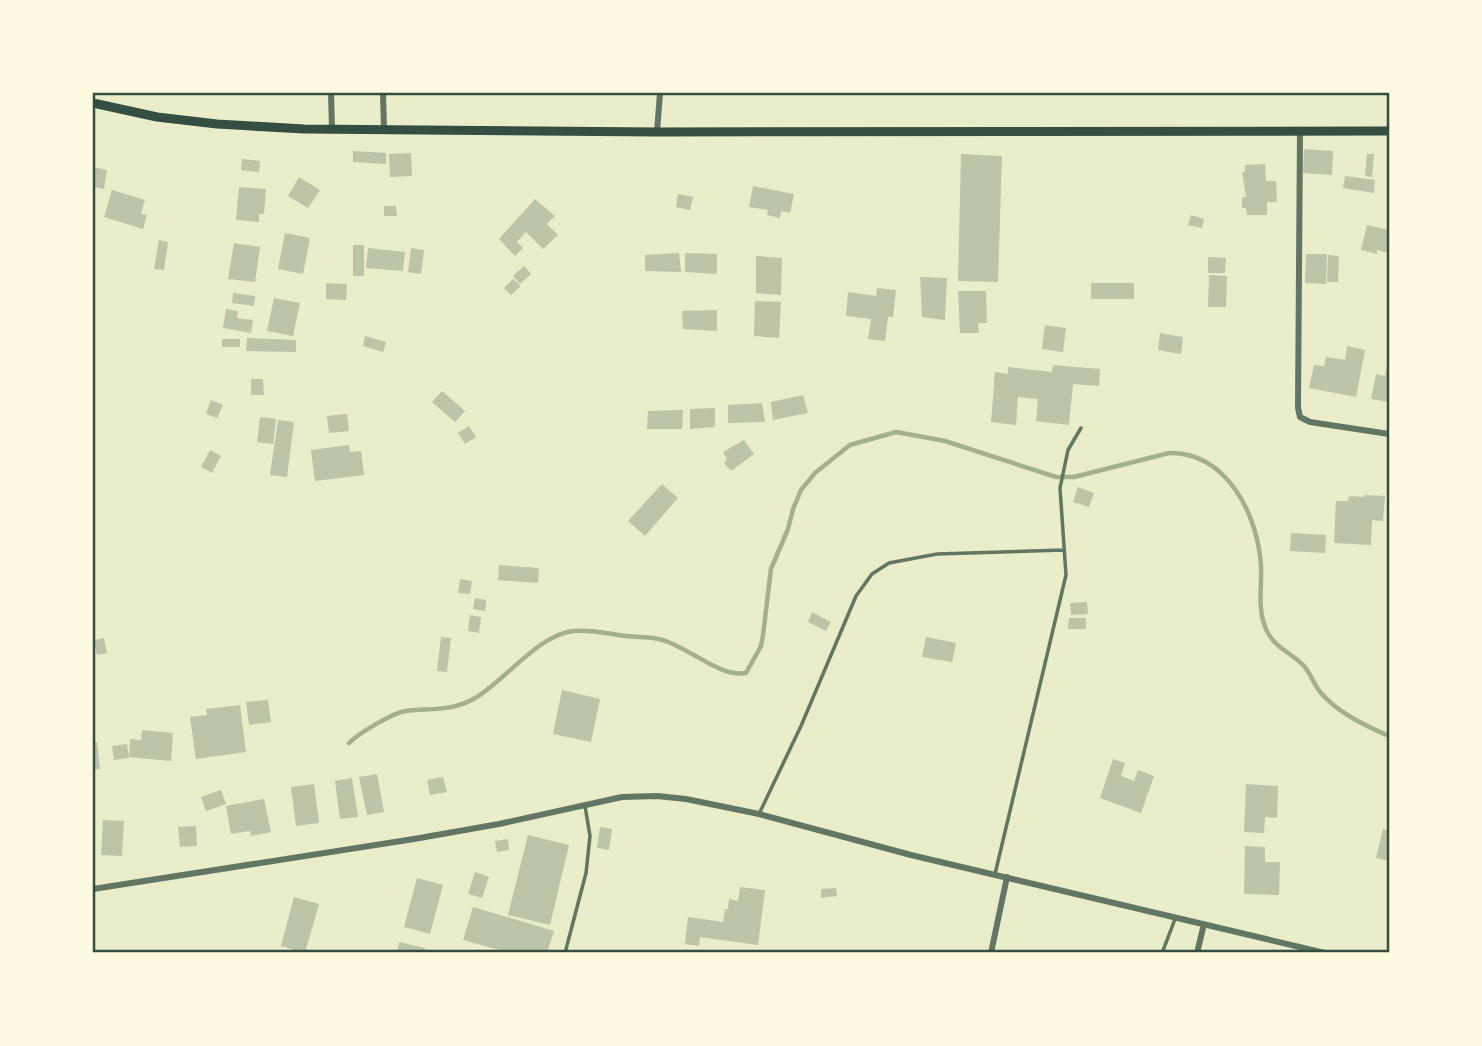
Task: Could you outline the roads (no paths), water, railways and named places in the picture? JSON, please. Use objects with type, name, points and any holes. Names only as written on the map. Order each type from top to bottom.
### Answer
[{"type":"main road","points":[[93,103],[157,117],[217,124],[332,129],[657,132],[1389,131]]},
{"type":"street","points":[[331,93],[332,129]]},
{"type":"street","points":[[383,93],[384,129]]},
{"type":"street","points":[[657,132],[660,93]]},
{"type":"street","points":[[1300,131],[1300,417],[1310,422],[1389,434]]},
{"type":"street","points":[[93,889],[426,837],[622,797],[657,796],[759,814],[911,855],[1325,953]]},
{"type":"street","points":[[991,953],[1007,877]]},
{"type":"street","points":[[1197,953],[1204,924]]},
{"type":"lane","points":[[995,874],[1066,575],[1060,488],[1068,450],[1081,428]]},
{"type":"lane","points":[[759,814],[801,726],[856,596],[872,574],[890,563],[937,554],[1064,550]]},
{"type":"lane","points":[[565,953],[586,873],[590,836],[585,804]]},
{"type":"lane","points":[[1162,953],[1176,917]]},
{"type":"waterway","points":[[349,743],[376,724],[399,713],[450,707],[468,702],[548,640],[573,631],[653,638],[677,646],[724,670],[746,673],[761,646],[771,569],[801,490],[815,473],[850,445],[896,432],[945,441],[1056,477],[1074,477],[1169,453],[1189,455],[1207,463],[1223,475],[1236,490],[1254,527],[1261,566],[1260,598],[1263,621],[1269,635],[1304,666],[1319,690],[1336,707],[1389,736]]}]
